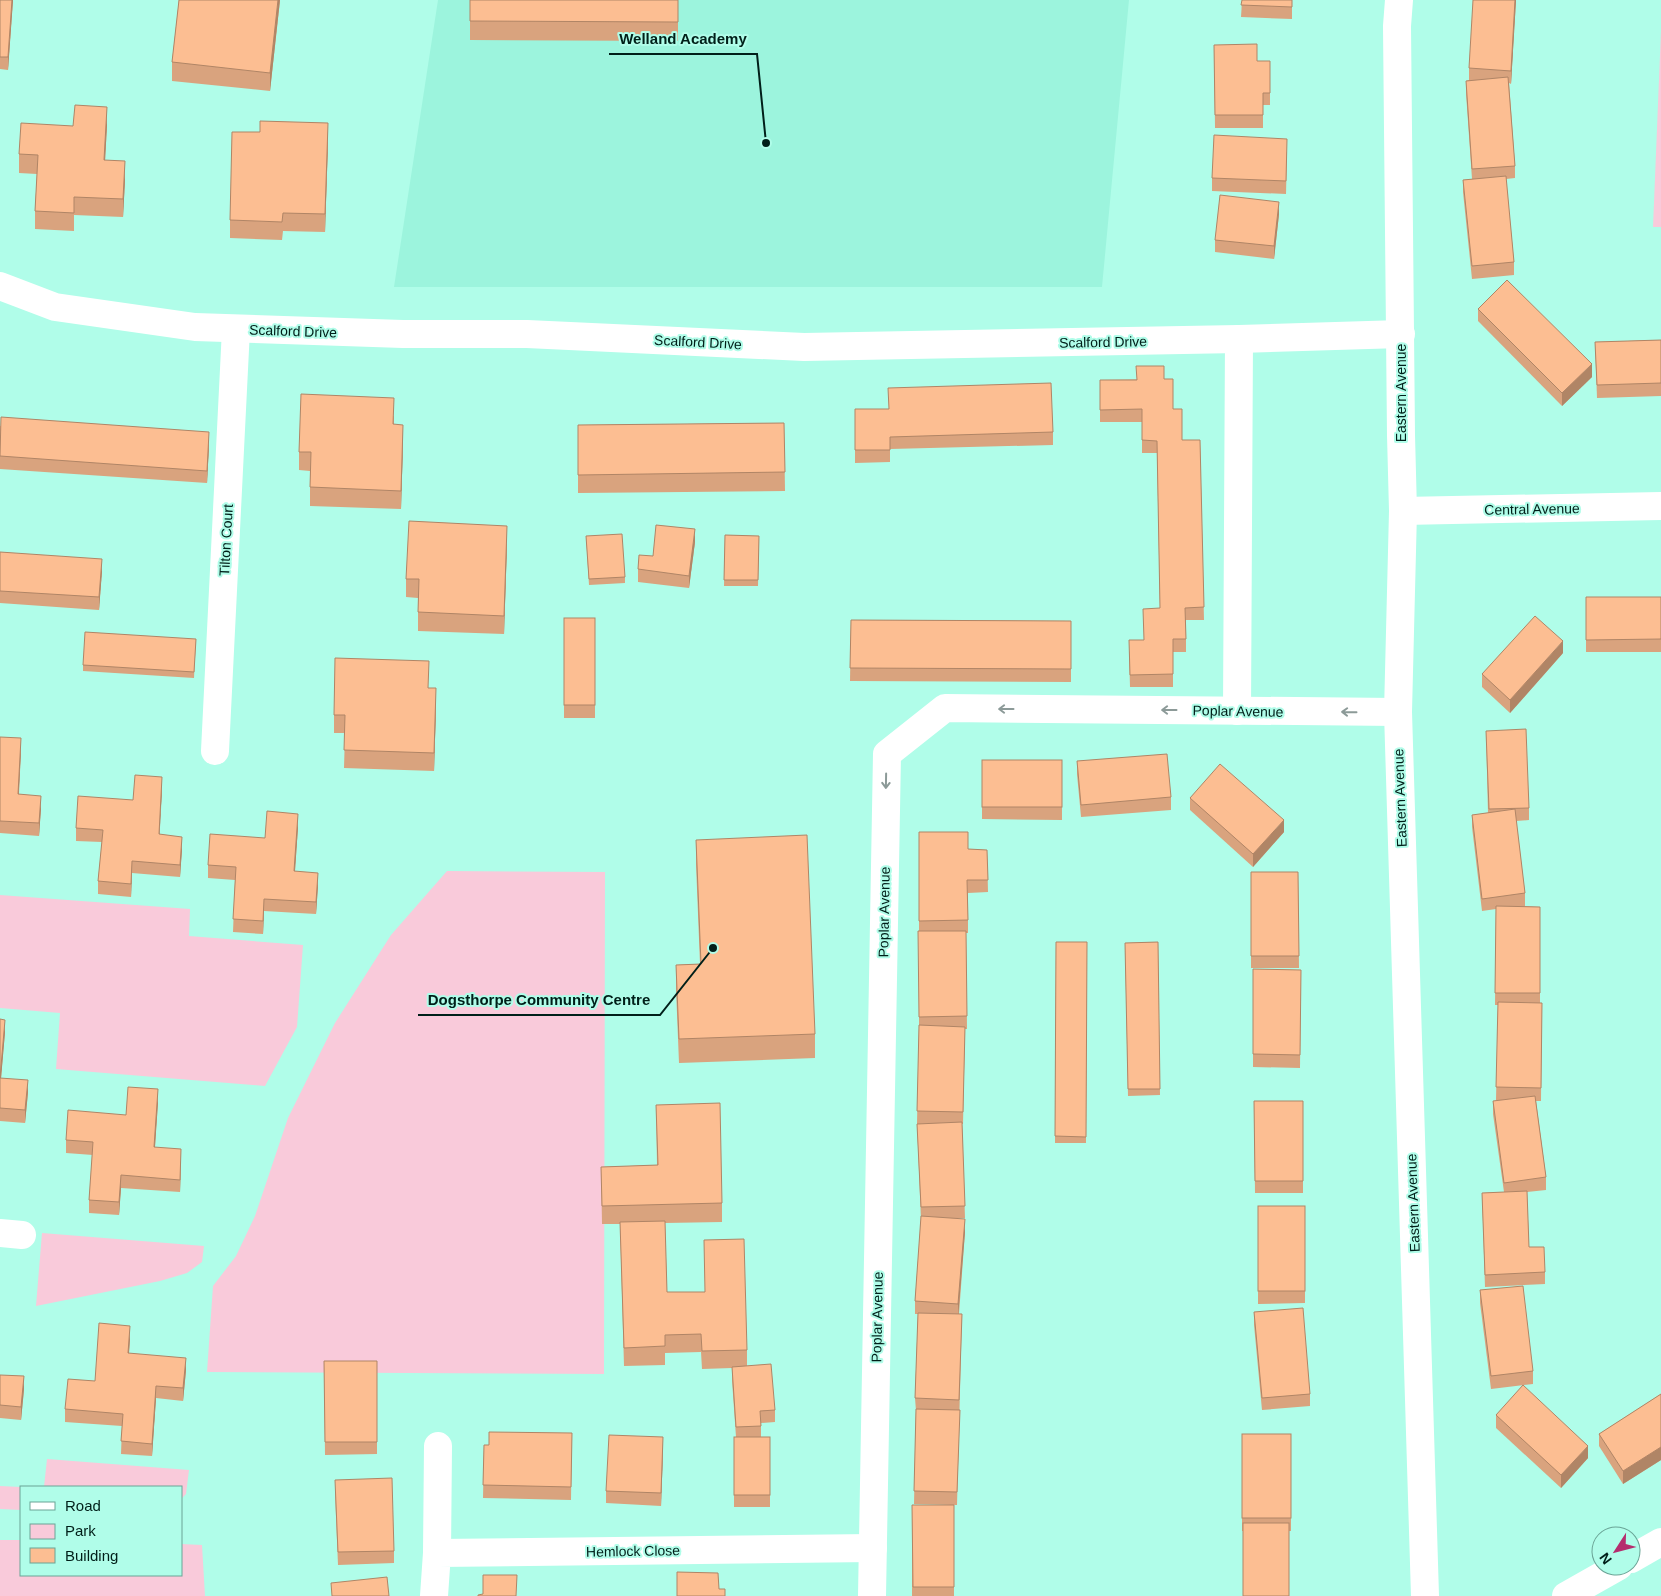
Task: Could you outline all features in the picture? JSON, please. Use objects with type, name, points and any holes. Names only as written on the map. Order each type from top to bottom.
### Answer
[{"type":"street","name":"Eastern Avenue","points":[[1399,0],[1397,26],[1401,334],[1400,435],[1403,511],[1398,712],[1425,1596]]},
{"type":"street","name":"Scalford Drive","points":[[0,286],[55,307],[195,328],[402,334],[527,334],[804,347],[1401,334]]},
{"type":"street","name":"Tilton Court","points":[[215,751],[236,329]]},
{"type":"street","points":[[1237,711],[1239,339]]},
{"type":"street","name":"Central Avenue","points":[[1403,511],[1661,506]]},
{"type":"street","name":"Poplar Avenue","points":[[872,1596],[887,754],[945,708],[1398,712]]},
{"type":"street","points":[[434,1596],[437,1552],[438,1446]]},
{"type":"street","points":[[1641,1553],[1661,1542]]},
{"type":"street","name":"Hemlock Close","points":[[437,1552],[873,1548]]},
{"type":"street","points":[[1566,1596],[1601,1576]]},
{"type":"shaded area","points":[[438,0],[1129,0],[1102,287],[394,287]]},
{"type":"green space","points":[[1661,30],[1661,227],[1653,227]]},
{"type":"green space","points":[[447,871],[605,872],[604,1374],[207,1372],[213,1286],[236,1256],[255,1216],[288,1118],[335,1023],[391,935]]},
{"type":"green space","points":[[0,895],[190,909],[189,936],[303,945],[297,1027],[265,1086],[56,1069],[60,1013],[0,1008]]},
{"type":"green space","points":[[42,1233],[204,1246],[202,1262],[187,1273],[160,1281],[36,1306]]},
{"type":"green space","points":[[47,1459],[189,1470],[186,1494],[182,1498],[182,1486],[44,1486]]},
{"type":"green space","points":[[0,1486],[20,1487],[20,1510],[0,1509]]},
{"type":"green space","points":[[0,1540],[20,1540],[20,1576],[182,1576],[182,1544],[202,1545],[205,1596],[0,1596]]},
{"type":"building","points":[[0,0],[12,0],[8,57],[0,57]]},
{"type":"building","points":[[179,0],[278,0],[270,73],[172,62]]},
{"type":"building","points":[[470,0],[678,0],[678,22],[470,21]]},
{"type":"building","points":[[1242,0],[1292,0],[1292,7],[1241,5]]},
{"type":"building","points":[[1473,0],[1515,0],[1511,71],[1469,68]]},
{"type":"building","points":[[1257,44],[1257,61],[1270,61],[1270,93],[1263,93],[1263,115],[1215,115],[1214,45]]},
{"type":"building","points":[[1508,77],[1515,166],[1472,169],[1466,81]]},
{"type":"building","points":[[75,105],[107,107],[104,160],[125,161],[123,199],[74,197],[74,213],[35,211],[38,155],[19,154],[21,123],[73,126]]},
{"type":"building","points":[[260,121],[328,123],[325,214],[283,213],[282,222],[230,220],[232,132],[260,132]]},
{"type":"building","points":[[1214,135],[1287,139],[1286,181],[1212,178]]},
{"type":"building","points":[[1506,176],[1514,262],[1472,266],[1463,180]]},
{"type":"building","points":[[1220,195],[1279,202],[1274,246],[1215,240]]},
{"type":"building","points":[[1507,280],[1592,364],[1562,393],[1478,309]]},
{"type":"building","points":[[1661,340],[1661,383],[1597,385],[1595,342]]},
{"type":"building","points":[[1136,366],[1164,366],[1164,379],[1173,379],[1173,409],[1182,409],[1182,440],[1200,440],[1204,607],[1185,608],[1186,639],[1173,639],[1173,674],[1130,675],[1129,640],[1144,640],[1143,609],[1160,608],[1157,441],[1142,440],[1142,409],[1100,410],[1100,380],[1137,380]]},
{"type":"building","points":[[1051,383],[1053,432],[890,437],[890,450],[855,450],[855,409],[889,409],[888,388]]},
{"type":"building","points":[[301,394],[394,398],[393,424],[403,425],[401,491],[310,487],[311,452],[299,452]]},
{"type":"building","points":[[1,417],[209,432],[207,471],[0,456]]},
{"type":"building","points":[[784,423],[785,472],[578,475],[578,425]]},
{"type":"building","points":[[409,521],[507,526],[504,616],[418,612],[419,579],[406,579]]},
{"type":"building","points":[[656,525],[695,529],[689,576],[638,569],[639,555],[653,556]]},
{"type":"building","points":[[622,534],[625,577],[589,579],[586,536]]},
{"type":"building","points":[[725,535],[759,536],[758,580],[724,580]]},
{"type":"building","points":[[0,552],[102,559],[99,597],[0,591]]},
{"type":"building","points":[[1586,597],[1661,597],[1661,639],[1586,640]]},
{"type":"building","points":[[1535,616],[1563,641],[1510,700],[1482,674]]},
{"type":"building","points":[[564,618],[595,618],[595,705],[564,705]]},
{"type":"building","points":[[851,620],[1071,621],[1071,669],[850,668]]},
{"type":"building","points":[[85,632],[196,639],[194,672],[83,665]]},
{"type":"building","points":[[335,658],[429,661],[428,688],[436,688],[434,753],[344,750],[345,715],[334,715]]},
{"type":"building","points":[[1526,729],[1529,808],[1489,809],[1486,731]]},
{"type":"building","points":[[0,737],[21,738],[18,794],[41,796],[39,823],[0,821]]},
{"type":"building","points":[[1167,754],[1171,797],[1081,805],[1077,761]]},
{"type":"building","points":[[982,760],[1062,760],[1062,807],[982,807]]},
{"type":"building","points":[[1220,764],[1284,820],[1253,854],[1190,798]]},
{"type":"building","points":[[135,775],[162,777],[159,834],[182,837],[180,865],[132,861],[131,884],[98,881],[103,830],[76,828],[78,796],[133,800]]},
{"type":"building","points":[[1515,809],[1525,893],[1482,899],[1472,815]]},
{"type":"building","points":[[267,811],[298,814],[294,871],[318,873],[316,902],[264,899],[263,921],[233,919],[236,867],[208,865],[210,834],[265,838]]},
{"type":"building","points":[[919,832],[968,832],[968,849],[987,850],[988,880],[967,880],[968,920],[919,921]]},
{"type":"building","points":[[807,835],[815,1034],[679,1039],[676,965],[701,964],[696,840]]},
{"type":"building","points":[[1251,872],[1298,872],[1299,956],[1251,956]]},
{"type":"building","points":[[1496,906],[1540,907],[1540,993],[1495,993]]},
{"type":"building","points":[[918,931],[966,931],[967,1016],[919,1017]]},
{"type":"building","points":[[1056,942],[1087,942],[1086,1137],[1055,1136]]},
{"type":"building","points":[[1158,942],[1160,1089],[1128,1089],[1125,943]]},
{"type":"building","points":[[1253,969],[1301,970],[1300,1055],[1253,1054]]},
{"type":"building","points":[[1498,1002],[1542,1003],[1541,1088],[1496,1087]]},
{"type":"building","points":[[0,1019],[5,1020],[0,1078]]},
{"type":"building","points":[[919,1025],[965,1027],[963,1112],[917,1111]]},
{"type":"building","points":[[0,1078],[28,1080],[25,1110],[0,1108]]},
{"type":"building","points":[[128,1087],[158,1089],[154,1147],[181,1149],[180,1180],[121,1175],[119,1202],[89,1200],[93,1142],[66,1140],[68,1110],[126,1115]]},
{"type":"building","points":[[1535,1096],[1546,1177],[1504,1183],[1493,1101]]},
{"type":"building","points":[[1254,1101],[1303,1101],[1303,1181],[1255,1181]]},
{"type":"building","points":[[720,1103],[722,1203],[602,1206],[601,1167],[658,1165],[656,1105]]},
{"type":"building","points":[[962,1122],[965,1206],[921,1207],[917,1124]]},
{"type":"building","points":[[1527,1191],[1529,1247],[1544,1247],[1545,1272],[1485,1275],[1482,1193]]},
{"type":"building","points":[[1258,1206],[1305,1206],[1305,1291],[1258,1291]]},
{"type":"building","points":[[921,1216],[965,1219],[958,1304],[915,1301]]},
{"type":"building","points":[[665,1221],[667,1292],[705,1292],[704,1240],[744,1239],[747,1350],[702,1351],[701,1334],[665,1335],[665,1346],[624,1348],[620,1222]]},
{"type":"building","points":[[1523,1286],[1533,1371],[1491,1376],[1480,1290]]},
{"type":"building","points":[[1303,1308],[1310,1394],[1262,1398],[1254,1312]]},
{"type":"building","points":[[918,1313],[962,1314],[959,1400],[915,1398]]},
{"type":"building","points":[[99,1323],[130,1326],[128,1353],[186,1358],[183,1388],[156,1386],[152,1444],[121,1441],[123,1414],[65,1409],[68,1379],[95,1381]]},
{"type":"building","points":[[324,1361],[377,1361],[377,1442],[325,1442]]},
{"type":"building","points":[[771,1364],[775,1410],[760,1411],[761,1426],[736,1427],[732,1367]]},
{"type":"building","points":[[0,1375],[24,1376],[21,1407],[0,1405]]},
{"type":"building","points":[[1523,1385],[1588,1446],[1561,1475],[1496,1415]]},
{"type":"building","points":[[1661,1394],[1661,1447],[1623,1471],[1599,1434]]},
{"type":"building","points":[[916,1409],[960,1410],[957,1492],[914,1491]]},
{"type":"building","points":[[489,1432],[572,1433],[571,1487],[483,1485],[484,1445],[489,1445]]},
{"type":"building","points":[[1242,1434],[1291,1434],[1291,1518],[1242,1518]]},
{"type":"building","points":[[609,1435],[663,1437],[661,1493],[606,1491]]},
{"type":"building","points":[[734,1437],[770,1437],[770,1495],[734,1495]]},
{"type":"building","points":[[392,1478],[394,1551],[338,1552],[335,1480]]},
{"type":"building","points":[[912,1505],[954,1505],[954,1587],[913,1587]]},
{"type":"building","points":[[1243,1523],[1289,1523],[1289,1596],[1243,1596]]},
{"type":"building","points":[[677,1572],[718,1573],[719,1589],[725,1589],[725,1596],[677,1596]]},
{"type":"building","points":[[483,1575],[517,1575],[516,1596],[478,1596],[483,1594]]},
{"type":"building","points":[[387,1577],[389,1596],[332,1596],[331,1583]]},
{"type":"place","name":"Welland Academy","points":[[766,143]]},
{"type":"place","name":"Dogsthorpe Community Centre","points":[[713,948]]}]
